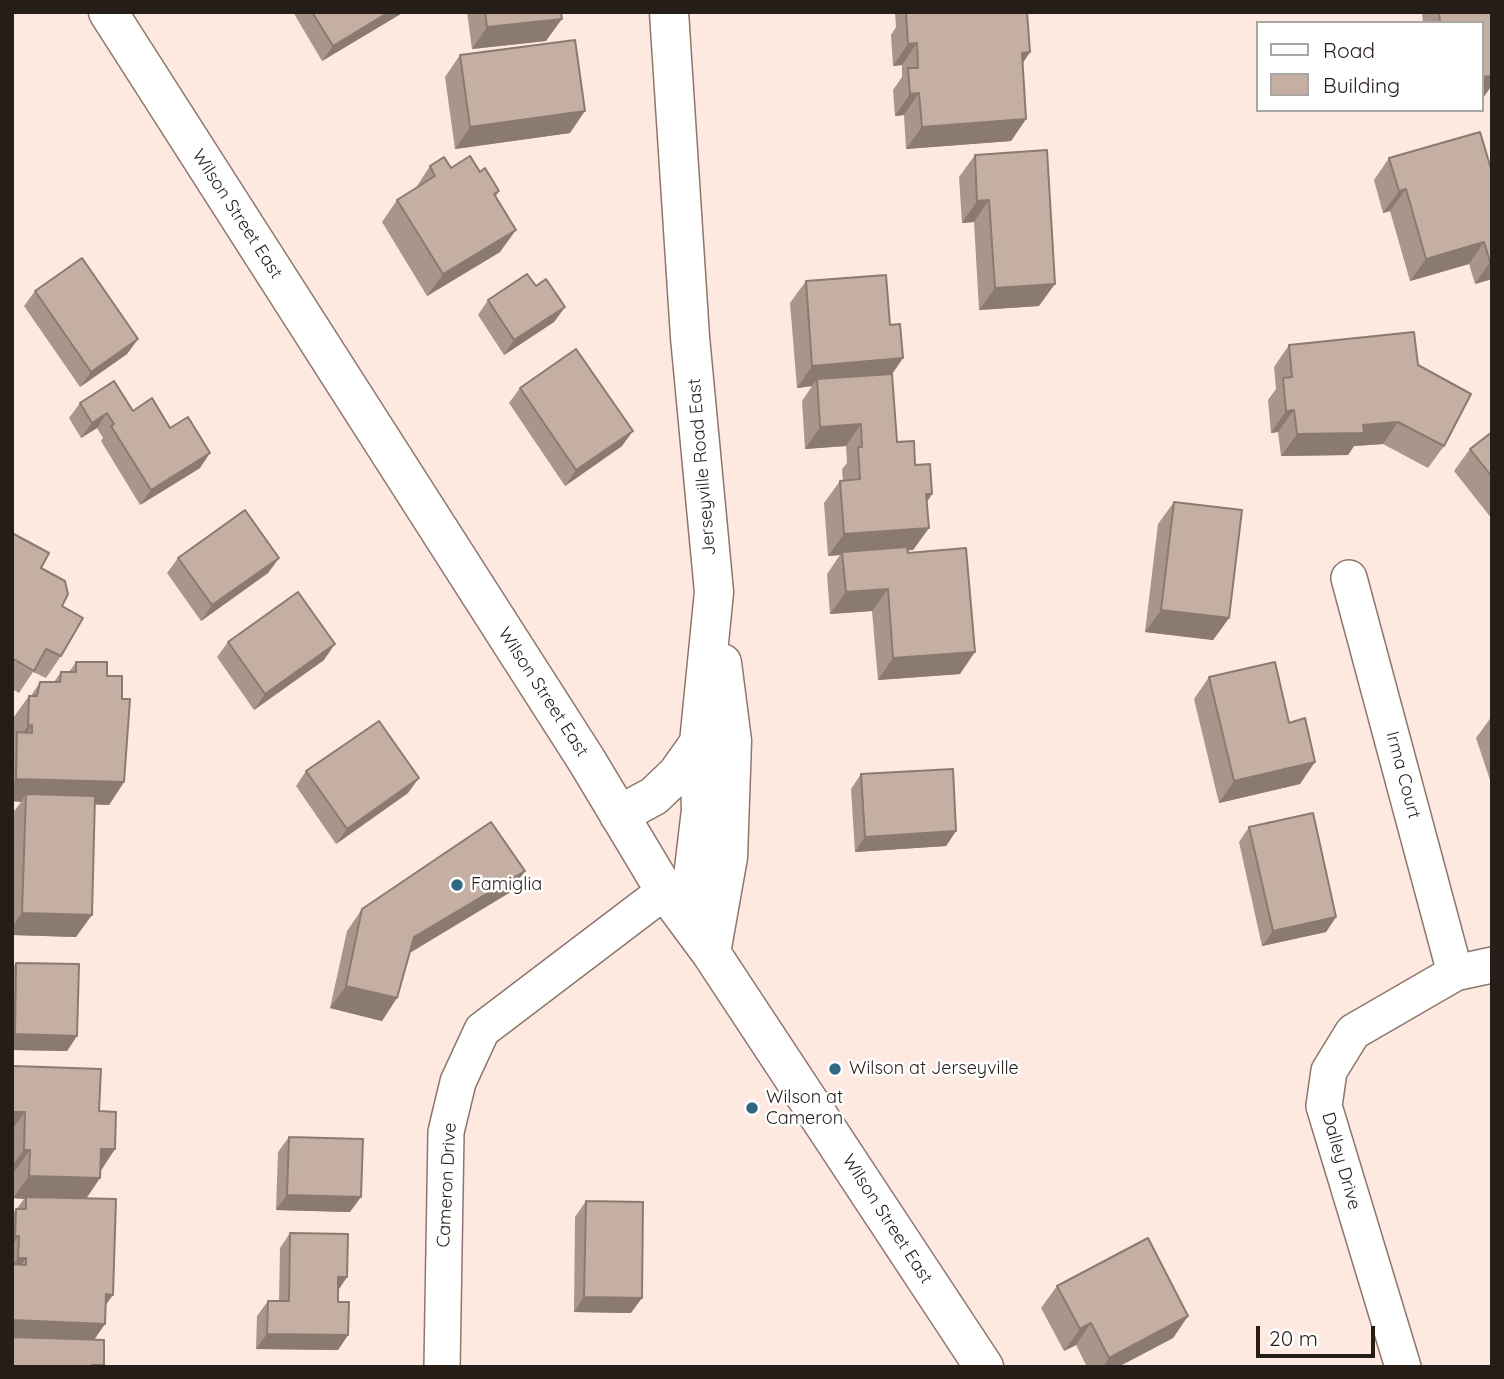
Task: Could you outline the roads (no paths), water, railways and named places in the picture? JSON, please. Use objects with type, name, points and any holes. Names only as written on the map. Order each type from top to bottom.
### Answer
[{"type":"main road","name":"Wilson Street East","points":[[108,12],[677,906],[711,953],[984,1367]]},
{"type":"main road","name":"Jerseyville Road East","points":[[669,12],[690,337],[714,592],[699,743],[701,810],[677,906]]},
{"type":"main road","points":[[711,953],[728,857],[732,741],[714,592]]},
{"type":"main road","points":[[619,815],[654,796],[677,774],[699,743]]},
{"type":"street","name":"Irma Court","points":[[1349,578],[1455,973]]},
{"type":"street","name":"Cameron Drive","points":[[442,1367],[446,1132],[458,1082],[482,1030],[677,906]]},
{"type":"street","name":"Dalley Drive","points":[[1403,1367],[1324,1106],[1329,1071],[1353,1032],[1455,973],[1492,965]]},
{"type":"place","name":"Famiglia","points":[[457,885]]},
{"type":"place","name":"Wilson at Jerseyville","points":[[835,1069]]},
{"type":"place","name":"Wilson at Cameron","points":[[752,1108]]}]
